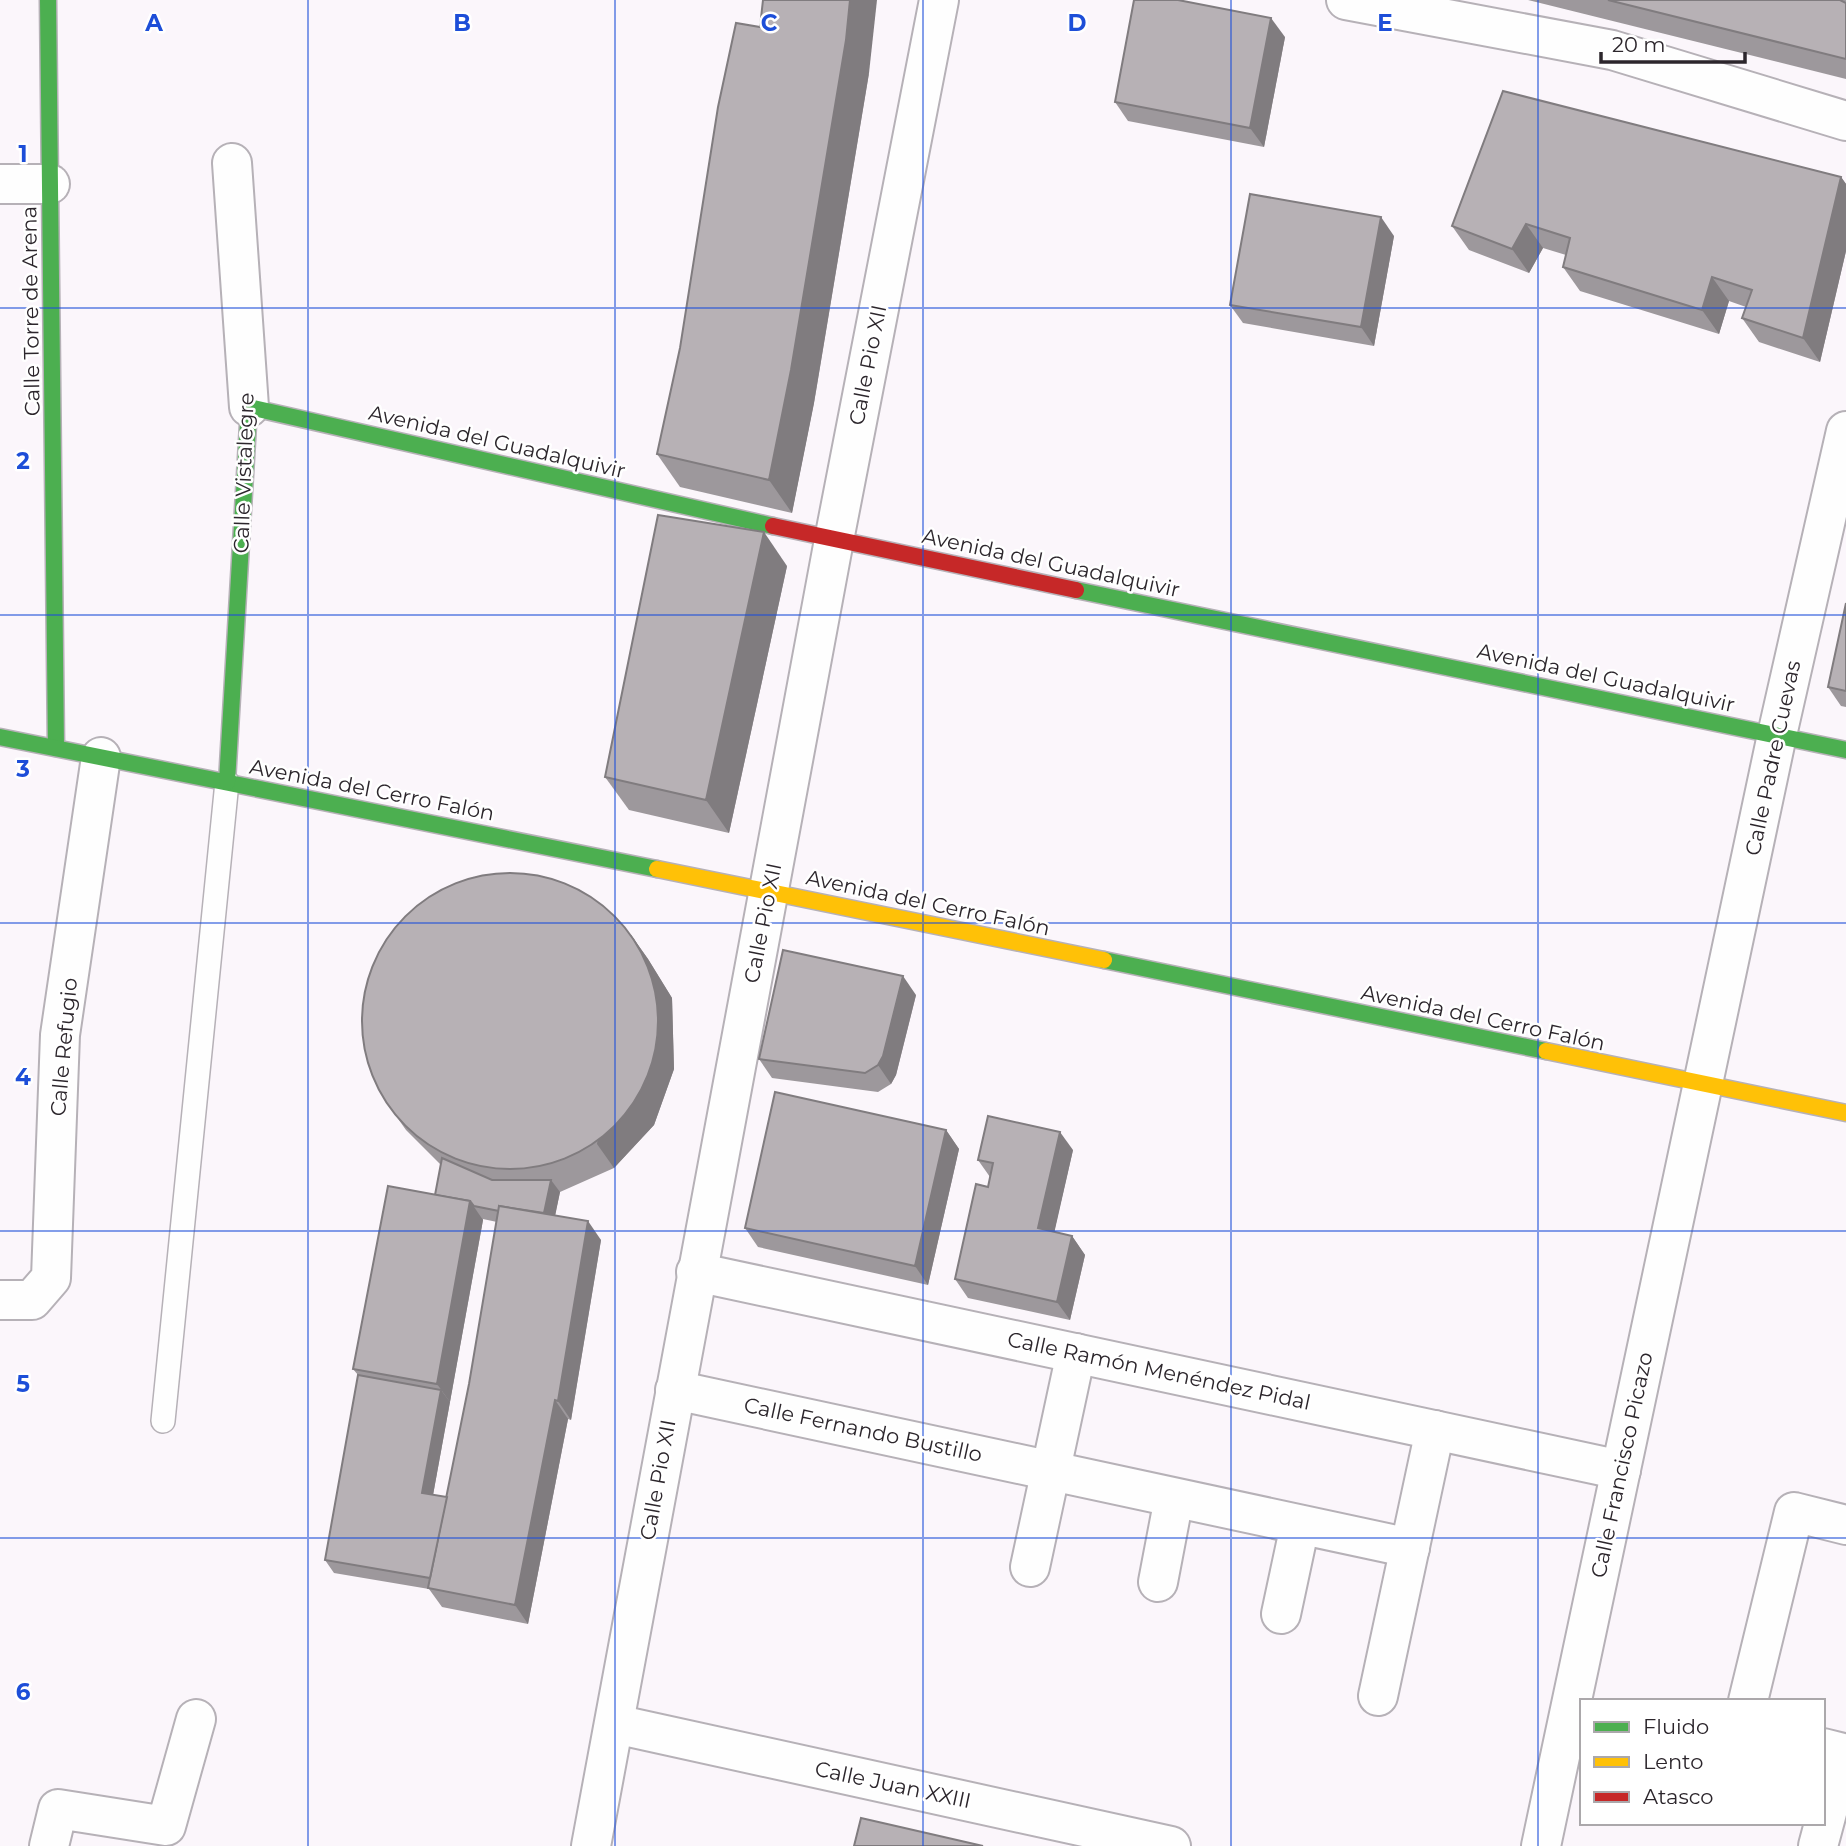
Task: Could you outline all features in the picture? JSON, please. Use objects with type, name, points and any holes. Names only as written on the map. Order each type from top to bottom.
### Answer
[{"type":"street","name":"Calle Torre de Arena","points":[[48,0],[56,748]]},
{"type":"street","name":"Calle Pio XII","points":[[591,1846],[696,1272],[939,0]]},
{"type":"street","points":[[1346,0],[1612,50],[1846,121]]},
{"type":"street","name":"Calle Vistalegre","points":[[227,782],[249,407],[232,163]]},
{"type":"street","points":[[0,184],[50,184]]},
{"type":"street","name":"Avenida del Guadalquivir","points":[[249,407],[834,540],[1846,750]]},
{"type":"street","name":"Calle Padre Cuevas","points":[[1705,1085],[1777,735],[1846,431]]},
{"type":"street","name":"Avenida del Cerro Falón","points":[[0,737],[769,891],[1846,1113]]},
{"type":"street","name":"Calle Refugio","points":[[0,1300],[32,1300],[51,1278],[60,1035],[101,757]]},
{"type":"street","name":"Calle Francisco Picazo","points":[[1541,1846],[1705,1085]]},
{"type":"street","name":"Calle Ramón Menéndez Pidal","points":[[696,1272],[1621,1470]]},
{"type":"street","points":[[1030,1567],[1076,1353]]},
{"type":"street","name":"Calle Fernando Bustillo","points":[[675,1390],[1410,1548]]},
{"type":"street","points":[[1378,1696],[1435,1430]]},
{"type":"street","points":[[1158,1582],[1174,1498]]},
{"type":"street","points":[[1748,1699],[1794,1512],[1846,1525]]},
{"type":"street","points":[[1281,1614],[1300,1525]]},
{"type":"street","points":[[49,1846],[58,1809],[166,1826],[196,1719]]},
{"type":"street","name":"Calle Juan XXIII","points":[[615,1724],[1171,1846]]},
{"type":"street","points":[[1825,1811],[1837,1752]]},
{"type":"street","points":[[1818,1846],[1822,1825]]},
{"type":"lane","points":[[163,1420],[227,782]]},
{"type":"building","points":[[763,0],[850,0],[846,40],[791,370],[769,480],[657,454],[680,348],[718,107],[736,23],[760,27]]},
{"type":"building","points":[[1134,0],[1178,0],[1271,18],[1250,128],[1115,102]]},
{"type":"building","points":[[1608,0],[1840,0],[1846,3],[1846,59]]},
{"type":"building","points":[[1503,91],[1841,177],[1803,338],[1742,318],[1752,290],[1712,277],[1702,310],[1563,267],[1570,238],[1526,224],[1512,249],[1452,226]]},
{"type":"building","points":[[1250,194],[1381,217],[1361,327],[1230,305]]},
{"type":"building","points":[[658,515],[764,532],[706,800],[605,777]]},
{"type":"building","points":[[1846,603],[1846,691],[1828,687]]},
{"type":"building","points":[[510,873],[539,876],[580,891],[604,907],[624,927],[640,951],[651,978],[658,1021],[655,1050],[640,1091],[624,1115],[604,1135],[580,1151],[553,1162],[510,1169],[481,1166],[440,1151],[416,1135],[396,1115],[380,1091],[369,1064],[362,1021],[365,992],[380,951],[396,927],[416,907],[440,891],[467,880]]},
{"type":"building","points":[[783,950],[903,976],[883,1056],[878,1065],[865,1073],[759,1059]]},
{"type":"building","points":[[775,1092],[946,1130],[915,1266],[745,1228]]},
{"type":"building","points":[[988,1116],[1060,1132],[1038,1228],[1072,1236],[1057,1302],[955,1279],[976,1184],[988,1187],[993,1163],[978,1160]]},
{"type":"building","points":[[442,1158],[492,1180],[551,1180],[544,1213],[499,1206],[499,1211],[474,1206],[470,1201],[435,1195]]},
{"type":"building","points":[[388,1186],[470,1201],[437,1384],[353,1369]]},
{"type":"building","points":[[499,1206],[588,1221],[558,1401],[555,1400],[515,1605],[428,1588],[469,1384]]},
{"type":"building","points":[[358,1375],[441,1390],[422,1493],[447,1497],[430,1578],[325,1560]]},
{"type":"building","points":[[861,1818],[983,1846],[854,1846]]},
{"type":"traffic: fast","points":[[48,0],[56,748]]},
{"type":"traffic: fast","points":[[227,782],[249,407],[773,526]]},
{"type":"traffic: fast","points":[[1076,590],[1846,750]]},
{"type":"traffic: fast","points":[[0,737],[657,869]]},
{"type":"traffic: fast","points":[[1104,960],[1546,1051]]},
{"type":"traffic: slow","points":[[657,869],[1104,960]]},
{"type":"traffic: slow","points":[[1546,1051],[1846,1113]]},
{"type":"traffic: jam","points":[[773,526],[1076,590]]}]
